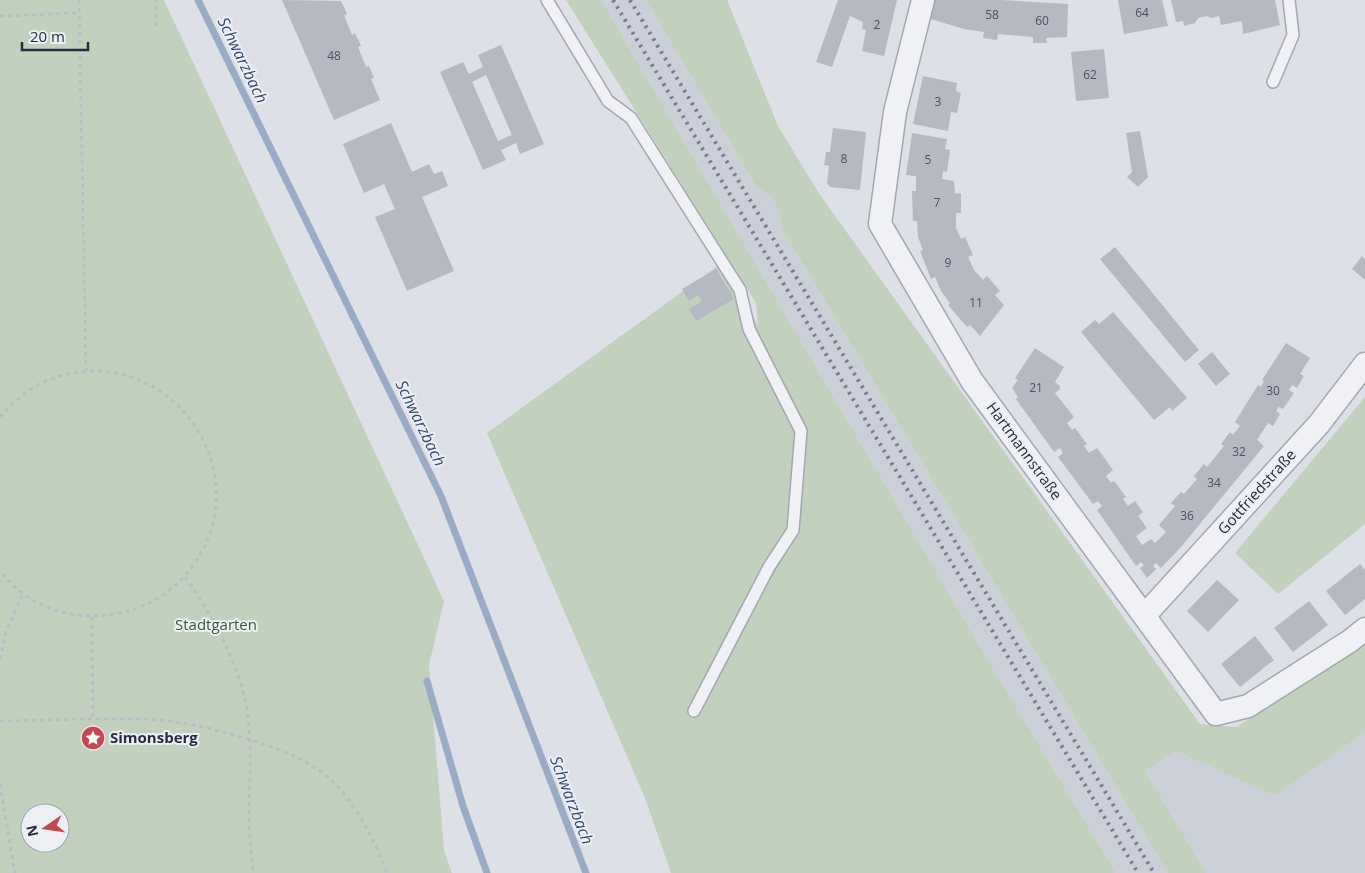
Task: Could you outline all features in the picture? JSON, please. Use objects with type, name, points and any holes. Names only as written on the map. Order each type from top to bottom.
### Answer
[{"type":"street","name":"Hartmannstraße","points":[[924,0],[895,112],[880,224],[972,381],[1216,714],[1248,706],[1350,641],[1365,629]]},
{"type":"street","name":"Gottfriedstraße","points":[[1145,616],[1319,424],[1365,364]]},
{"type":"lane","points":[[547,0],[608,101],[631,118],[740,290],[750,328],[801,431],[793,530],[770,567],[694,711]]},
{"type":"lane","points":[[1273,82],[1294,35],[1289,0]]},
{"type":"path","points":[[79,0],[86,371]]},
{"type":"path","points":[[156,0],[156,26]]},
{"type":"path","points":[[0,16],[79,14]]},
{"type":"path","points":[[0,417],[19,397],[50,379],[86,371],[123,374],[156,388],[185,410],[205,440],[216,476],[216,512],[206,547],[185,577],[158,599],[126,613],[92,617],[67,614],[44,606],[23,593],[0,571]]},
{"type":"path","points":[[185,577],[199,597],[237,671],[246,705],[250,740],[249,823],[253,873]]},
{"type":"path","points":[[0,659],[6,632],[23,593]]},
{"type":"path","points":[[92,617],[92,720]]},
{"type":"path","points":[[0,721],[141,719],[194,725],[288,752],[313,766],[335,784],[359,814],[387,873]]},
{"type":"path","points":[[0,784],[15,873]]},
{"type":"shaded area","points":[[601,0],[646,0],[756,186],[772,196],[782,212],[782,229],[1168,873],[1116,873],[992,667]]},
{"type":"shaded area","points":[[1365,732],[1365,873],[1206,873],[1145,771],[1176,751],[1275,796]]},
{"type":"green space","name":"Stadtgarten","points":[[0,0],[164,0],[444,601],[429,665],[444,850],[452,873],[0,873]]},
{"type":"green space","points":[[566,0],[601,0],[992,667],[1116,873],[671,873],[645,798],[487,433],[719,265],[758,325],[756,303]]},
{"type":"green space","points":[[646,0],[727,0],[778,126],[820,195],[1200,724],[1237,727],[1314,674],[1365,634],[1365,732],[1275,796],[1176,751],[1145,771],[1206,873],[1168,873],[782,229],[776,203],[768,194],[756,186]]},
{"type":"green space","points":[[1365,397],[1365,524],[1278,594],[1235,553]]},
{"type":"building","points":[[282,0],[341,1],[347,14],[344,15],[352,35],[355,33],[361,46],[358,47],[366,67],[369,66],[374,78],[371,79],[380,100],[334,120]]},
{"type":"building","points":[[838,0],[897,0],[884,56],[862,51],[866,30],[862,29],[863,22],[850,16],[832,67],[816,62]]},
{"type":"building","points":[[929,0],[1000,0],[1068,4],[1067,37],[1046,38],[1047,43],[1033,43],[1033,37],[998,34],[997,40],[983,38],[984,32],[964,29],[924,17]]},
{"type":"building","points":[[1118,0],[1162,0],[1168,26],[1124,34]]},
{"type":"building","points":[[1171,0],[1275,0],[1280,25],[1243,34],[1242,21],[1221,25],[1219,16],[1211,18],[1207,16],[1198,18],[1195,23],[1184,26],[1183,21],[1176,22]]},
{"type":"building","points":[[501,45],[544,144],[520,154],[516,143],[501,150],[506,160],[483,170],[440,72],[463,62],[469,74],[483,67],[478,55]],"holes":[[[486,75],[512,135],[498,141],[472,82]]]},
{"type":"building","points":[[1104,49],[1109,98],[1076,101],[1071,52]]},
{"type":"building","points":[[923,76],[957,83],[956,91],[961,93],[957,113],[951,112],[948,131],[913,124]]},
{"type":"building","points":[[391,123],[412,172],[429,164],[434,174],[442,171],[448,186],[422,197],[454,271],[407,291],[375,217],[395,209],[384,184],[364,193],[343,144]]},
{"type":"building","points":[[833,128],[866,132],[860,190],[830,187],[827,183],[829,166],[824,165],[826,152],[830,152]]},
{"type":"building","points":[[1140,131],[1148,177],[1138,187],[1127,177],[1132,172],[1126,133]]},
{"type":"building","points":[[912,133],[947,139],[945,149],[950,150],[947,172],[943,171],[942,179],[954,181],[955,194],[961,193],[961,213],[956,213],[956,228],[961,239],[965,237],[973,255],[968,257],[974,270],[983,280],[987,276],[1000,291],[995,295],[1004,305],[980,336],[970,325],[967,327],[948,305],[950,303],[941,291],[935,277],[931,279],[920,251],[923,250],[918,237],[917,221],[913,221],[912,191],[916,191],[916,176],[906,175]]},
{"type":"building","points":[[1115,247],[1199,350],[1185,362],[1100,259]]},
{"type":"building","points":[[1362,256],[1365,259],[1365,280],[1352,269]]},
{"type":"building","points":[[716,269],[734,299],[696,321],[689,309],[702,301],[698,295],[689,301],[682,289]]},
{"type":"building","points":[[1113,312],[1187,398],[1172,411],[1170,407],[1154,420],[1081,332],[1095,320],[1099,324]]},
{"type":"building","points":[[1286,343],[1310,358],[1300,374],[1304,376],[1297,388],[1292,385],[1289,390],[1294,393],[1283,409],[1279,407],[1276,411],[1280,414],[1273,426],[1268,423],[1257,440],[1264,446],[1181,547],[1161,568],[1156,563],[1153,566],[1156,569],[1147,578],[1140,568],[1144,565],[1141,562],[1136,566],[1097,510],[1102,506],[1098,501],[1093,504],[1058,457],[1063,453],[1060,448],[1054,452],[1016,399],[1018,397],[1012,388],[1018,380],[1015,378],[1035,348],[1064,367],[1055,382],[1060,386],[1060,389],[1055,393],[1074,417],[1067,423],[1072,430],[1075,428],[1087,444],[1084,446],[1089,453],[1097,448],[1113,470],[1106,476],[1111,483],[1114,481],[1126,497],[1123,499],[1128,506],[1135,501],[1143,512],[1138,516],[1147,528],[1136,536],[1142,545],[1151,539],[1155,543],[1166,532],[1159,525],[1175,506],[1171,503],[1181,492],[1184,494],[1197,479],[1194,476],[1204,464],[1207,467],[1224,446],[1221,444],[1230,432],[1233,435],[1240,426],[1235,422],[1258,385],[1261,387],[1264,381],[1262,380]]},
{"type":"building","points":[[1212,352],[1230,374],[1216,386],[1198,364]]},
{"type":"building","points":[[1360,564],[1365,570],[1365,599],[1345,615],[1326,591]]},
{"type":"building","points":[[1217,580],[1239,600],[1208,632],[1187,611]]},
{"type":"building","points":[[1309,601],[1328,625],[1293,652],[1274,628]]},
{"type":"building","points":[[1255,636],[1274,660],[1240,687],[1221,664]]},
{"type":"waterway","name":"Schwarzbach","points":[[198,0],[441,496],[586,873]]},
{"type":"waterway","points":[[427,681],[463,806],[487,873]]},
{"type":"railway","points":[[613,0],[1138,873]]},
{"type":"railway","points":[[630,0],[1154,873]]},
{"type":"place","name":"Simonsberg","points":[[93,738]]}]
